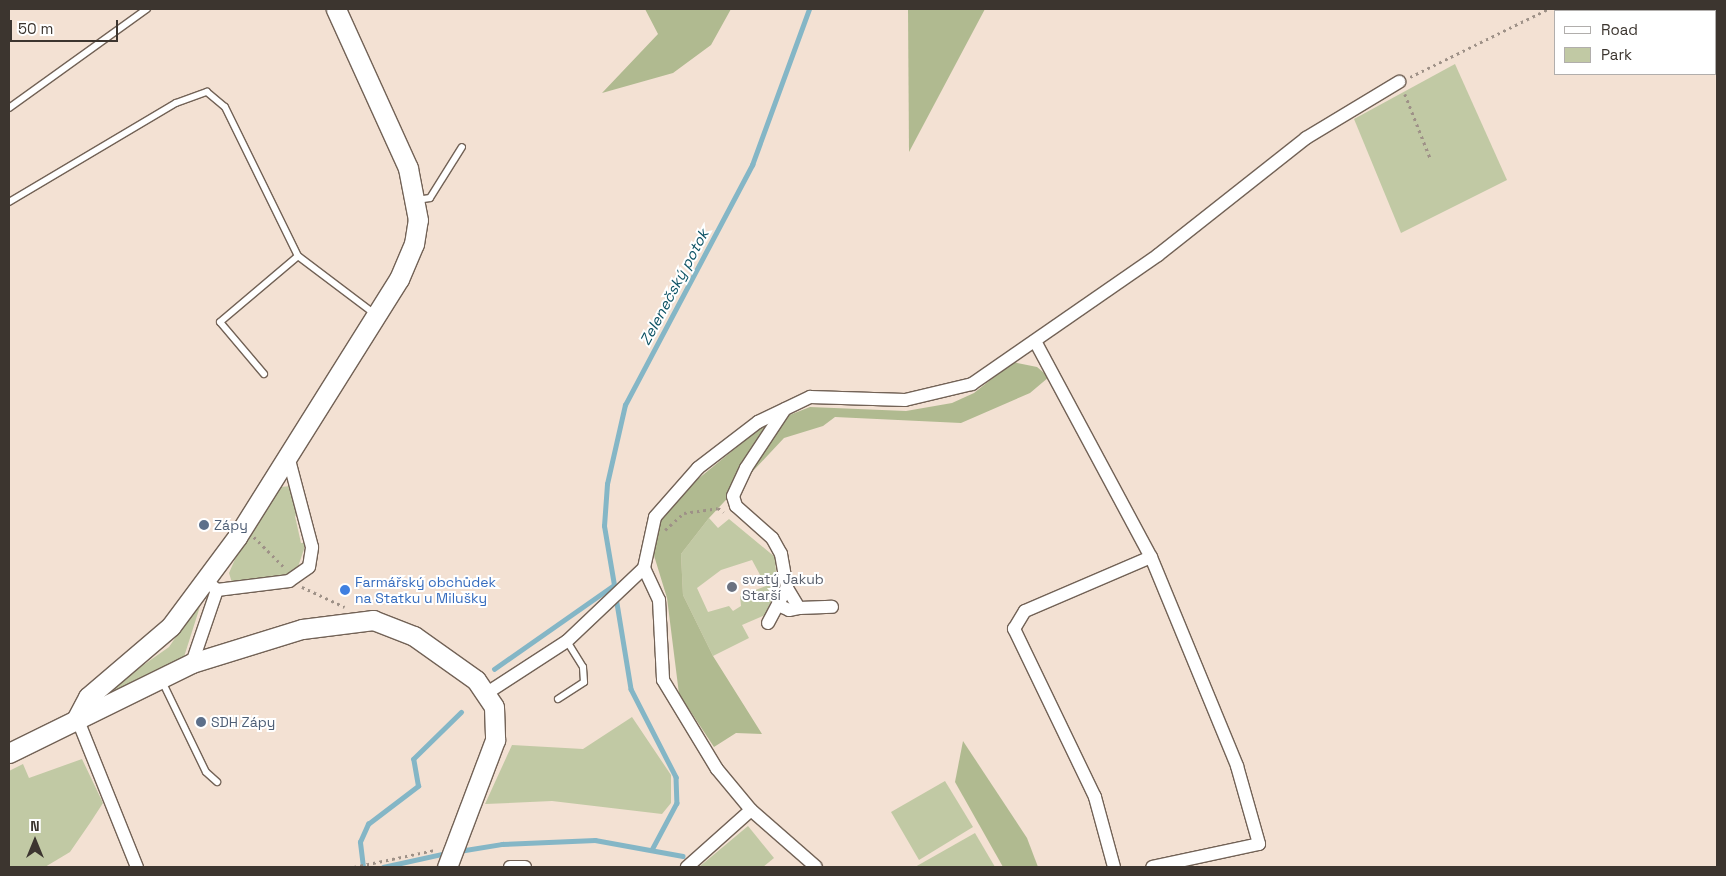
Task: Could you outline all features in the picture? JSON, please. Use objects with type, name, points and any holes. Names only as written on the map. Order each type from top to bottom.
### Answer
[{"type":"street","points":[[137,867],[77,718],[86,700],[158,639],[211,586],[288,456],[376,315],[414,244],[416,200],[403,153],[348,44],[336,9]]},
{"type":"street","points":[[487,692],[567,641],[610,602],[644,568],[654,517],[698,468],[758,422],[810,397],[905,400],[972,384],[1158,254],[1306,138],[1399,82]]},
{"type":"street","points":[[1035,341],[1150,557],[1237,766],[1259,844],[1152,867]]},
{"type":"street","points":[[785,409],[746,468],[734,496],[736,506],[772,538],[781,554],[787,588],[799,608]]},
{"type":"street","points":[[211,586],[295,579],[307,570],[313,551],[288,456]]},
{"type":"street","points":[[1114,867],[1095,797],[1014,629],[1025,611],[1150,557]]},
{"type":"street","points":[[644,568],[659,600],[663,680],[717,770],[750,810],[816,867]]},
{"type":"street","points":[[192,663],[211,586]]},
{"type":"street","points":[[768,623],[787,588]]},
{"type":"street","points":[[778,605],[789,610],[799,608],[832,608]]},
{"type":"street","points":[[9,753],[192,663],[302,629],[373,620],[414,636],[487,692],[495,715],[495,740],[451,858]]},
{"type":"street","points":[[687,867],[750,810]]},
{"type":"street","points":[[510,867],[525,867]]},
{"type":"lane","points":[[9,107],[147,9]]},
{"type":"lane","points":[[9,202],[176,103],[208,92],[224,107],[298,256],[376,315]]},
{"type":"lane","points":[[416,200],[430,198],[462,147]]},
{"type":"lane","points":[[264,374],[220,322],[298,256]]},
{"type":"lane","points":[[558,699],[584,682],[583,667],[567,641]]},
{"type":"lane","points":[[160,678],[206,772],[217,782]]},
{"type":"path","points":[[1431,160],[1399,82],[1548,9]]},
{"type":"path","points":[[648,547],[684,513],[718,508],[726,514]]},
{"type":"path","points":[[247,537],[250,533],[295,579],[297,585],[346,608]]},
{"type":"path","points":[[354,867],[451,858]]},
{"type":"green space","points":[[645,9],[731,9],[711,45],[673,73],[602,93],[658,34]]},
{"type":"green space","points":[[908,9],[985,9],[909,152]]},
{"type":"green space","points":[[1455,64],[1507,180],[1401,233],[1354,119]]},
{"type":"green space","points":[[1013,362],[1037,367],[1049,377],[1030,393],[961,423],[835,417],[823,426],[784,438],[709,518],[681,554],[683,595],[713,656],[762,734],[736,733],[714,747],[679,694],[667,598],[652,549],[659,523],[682,492],[764,425],[810,407],[906,411],[952,403],[974,393]]},
{"type":"green space","points":[[293,486],[300,513],[295,516],[301,543],[306,543],[298,567],[291,574],[232,583],[229,573],[239,550],[279,487]]},
{"type":"green space","points":[[709,518],[718,528],[729,519],[775,557],[777,589],[765,615],[742,625],[749,638],[713,656],[683,595],[681,554]],"holes":[[[752,560],[766,586],[740,596],[741,606],[733,611],[729,606],[708,612],[697,588],[721,570]]]},
{"type":"green space","points":[[203,597],[184,657],[108,696],[105,692],[169,647]]},
{"type":"green space","points":[[632,717],[671,775],[671,803],[662,814],[552,801],[485,804],[512,745],[583,749]]},
{"type":"green space","points":[[963,741],[1027,838],[1038,867],[1003,867],[955,782]]},
{"type":"green space","points":[[82,759],[103,803],[90,823],[70,852],[45,867],[9,867],[9,771],[23,764],[29,778]]},
{"type":"green space","points":[[945,781],[973,827],[919,860],[891,812]]},
{"type":"green space","points":[[748,826],[774,858],[763,867],[699,867]]},
{"type":"green space","points":[[975,833],[995,867],[915,867]]},
{"type":"waterway","name":"Zelenečský potok","points":[[494,669],[614,585],[604,526],[607,484],[625,405],[752,165],[809,9]]},
{"type":"waterway","name":"Zelenečský potok","points":[[616,597],[631,689],[676,777],[677,803],[652,850]]},
{"type":"waterway","name":"Zelenečský potok","points":[[363,867],[360,842],[368,824],[418,786],[413,759],[461,712]]},
{"type":"waterway","name":"Zelenečský potok","points":[[459,851],[502,844],[595,840],[683,856]]},
{"type":"waterway","name":"Zelenečský potok","points":[[383,867],[446,853]]},
{"type":"place","name":"Zápy","points":[[204,525]]},
{"type":"place","name":"svatý Jakub Starší","points":[[732,587]]},
{"type":"place","name":"Farmářský obchůdek na Statku u Milušky","points":[[345,590]]},
{"type":"place","name":"SDH Zápy","points":[[201,722]]}]
